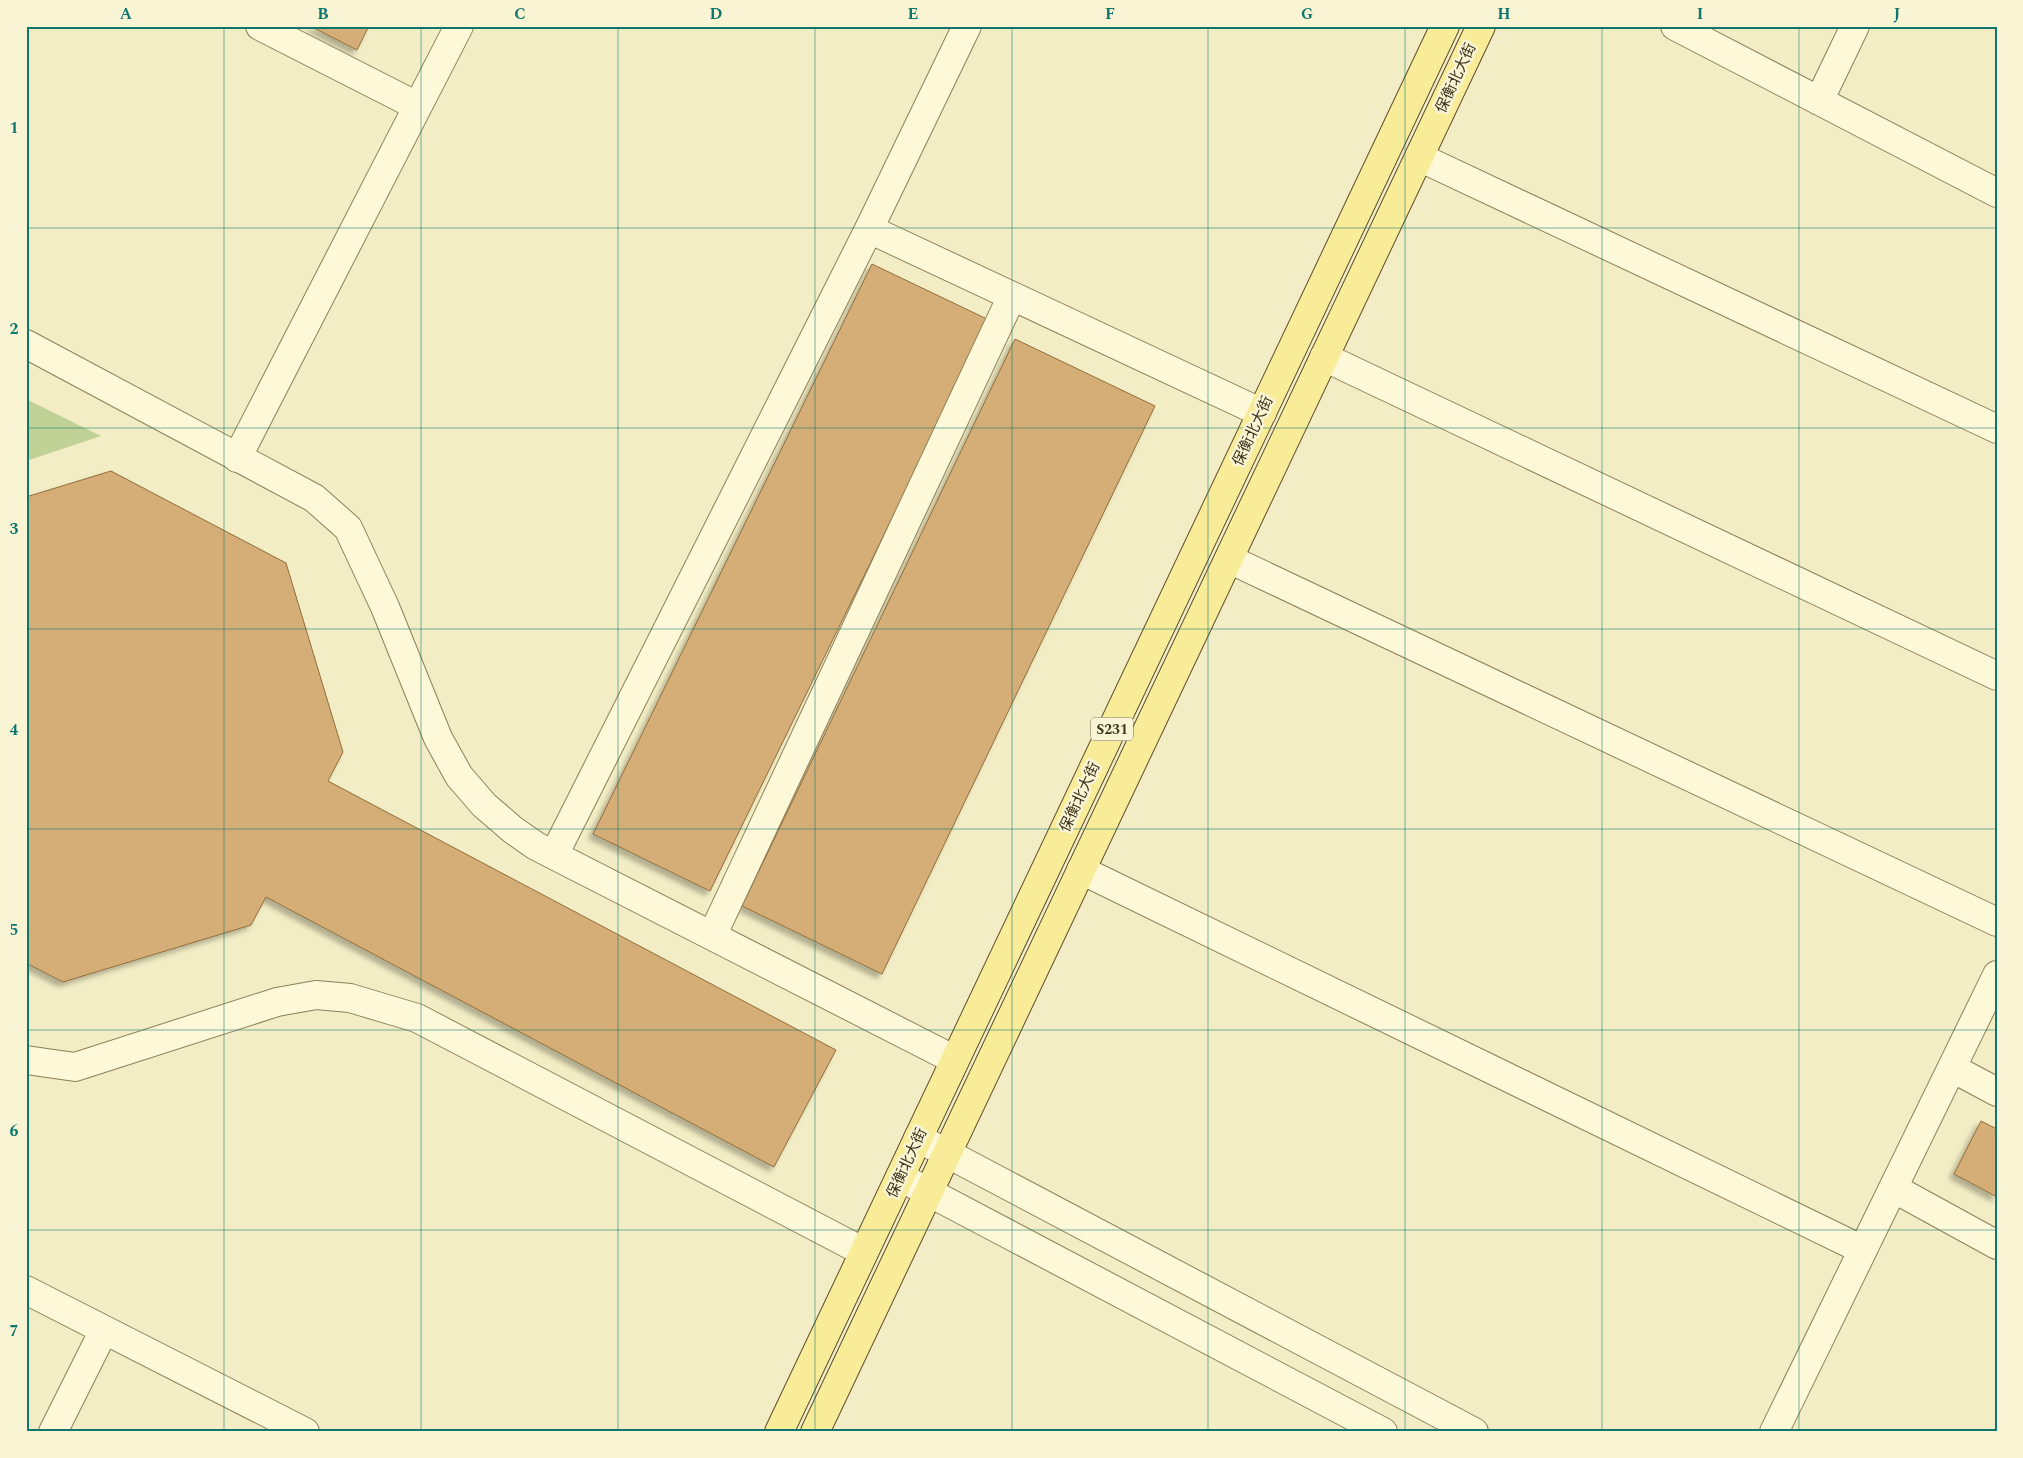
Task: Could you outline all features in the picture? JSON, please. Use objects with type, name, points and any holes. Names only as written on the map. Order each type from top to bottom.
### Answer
[{"type":"main road","name":"保衡北大街","points":[[779,1432],[1445,26]]},
{"type":"main road","name":"保衡北大街","points":[[816,1432],[1481,26]]},
{"type":"street","points":[[260,26],[418,106]]},
{"type":"street","points":[[237,458],[458,26]]},
{"type":"street","points":[[554,855],[869,229],[967,26]]},
{"type":"street","points":[[1676,26],[1997,193]]},
{"type":"street","points":[[1819,101],[1855,26]]},
{"type":"street","points":[[1419,157],[1997,430]]},
{"type":"street","points":[[869,229],[1262,413]]},
{"type":"street","points":[[712,936],[1012,296]]},
{"type":"street","points":[[26,344],[314,498],[348,528],[385,607],[438,738],[459,776],[484,805],[513,830],[536,846],[955,1060]]},
{"type":"street","points":[[1324,358],[1997,676]]},
{"type":"street","points":[[1229,559],[1997,922]]},
{"type":"street","points":[[1081,870],[1863,1250]]},
{"type":"street","points":[[1774,1432],[1997,975]]},
{"type":"street","points":[[26,1060],[75,1067],[278,1002],[316,995],[350,998],[417,1018],[864,1252]]},
{"type":"street","points":[[1952,1068],[1997,1092]]},
{"type":"street","points":[[918,1138],[1474,1432]]},
{"type":"street","points":[[900,1177],[1383,1432]]},
{"type":"street","points":[[1893,1188],[1997,1245]]},
{"type":"street","points":[[26,1290],[305,1432]]},
{"type":"street","points":[[53,1432],[104,1330]]},
{"type":"green space","points":[[26,399],[101,436],[26,461]]},
{"type":"building","points":[[310,26],[369,26],[357,50]]},
{"type":"building","points":[[872,264],[989,320],[710,891],[593,834]]},
{"type":"building","points":[[1015,339],[1155,406],[882,974],[742,906]]},
{"type":"building","points":[[111,471],[286,563],[343,752],[328,781],[836,1050],[774,1167],[266,897],[251,925],[63,982],[26,963],[26,497]]},
{"type":"building","points":[[1981,1121],[1997,1129],[1997,1197],[1954,1174]]}]
